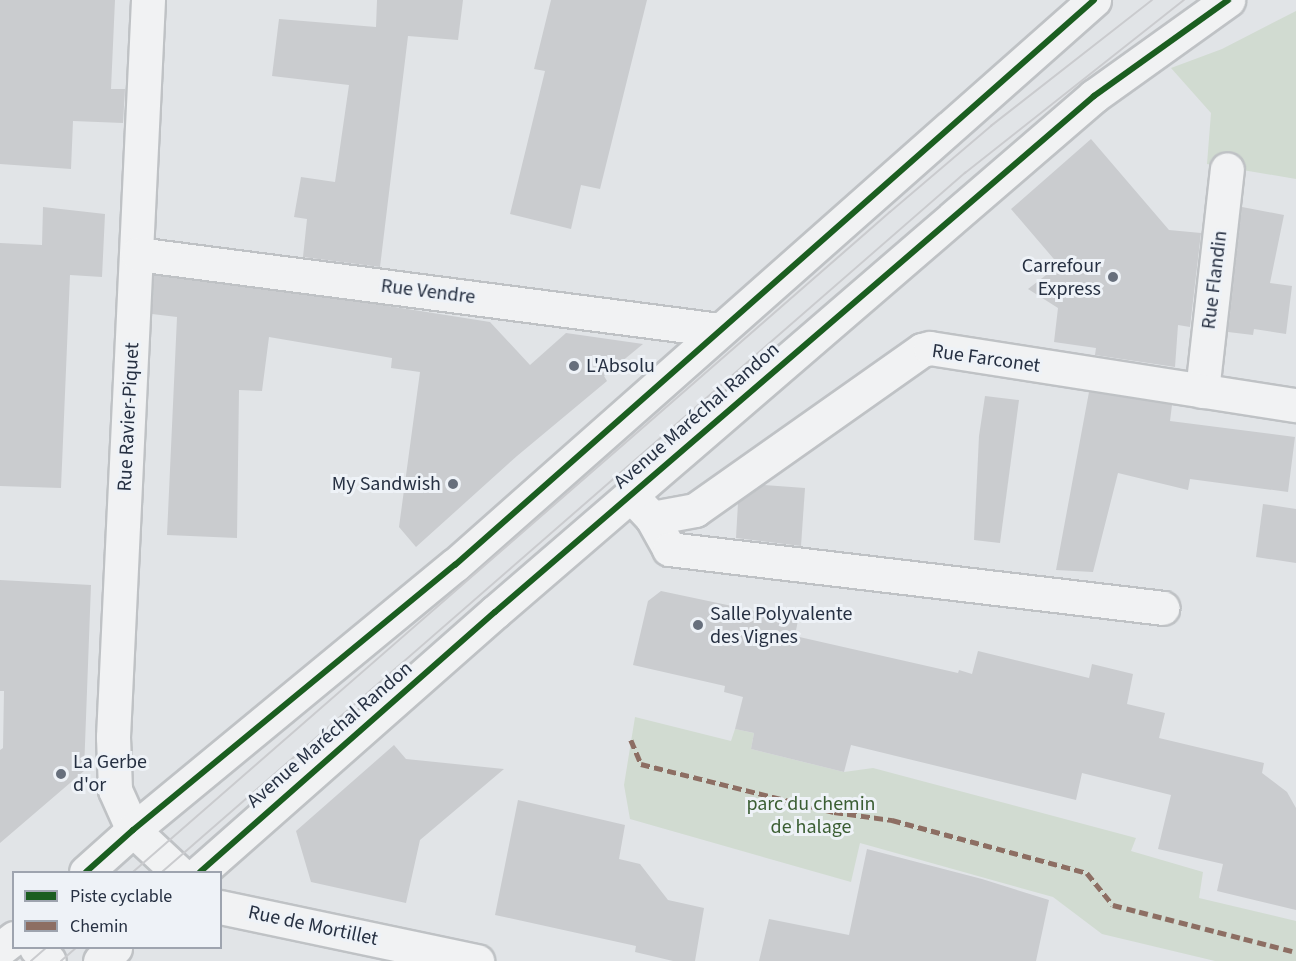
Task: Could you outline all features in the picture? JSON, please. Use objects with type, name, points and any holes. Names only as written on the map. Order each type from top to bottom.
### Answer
[{"type":"street","name":"Rue Ravier-Piquet","points":[[133,830],[115,790],[113,737],[148,0]]},
{"type":"street","points":[[88,871],[133,830],[455,565],[1094,0]]},
{"type":"street","name":"Avenue Maréchal Randon","points":[[202,871],[641,506],[1094,96],[1228,0]]},
{"type":"street","name":"Rue Flandin","points":[[1202,391],[1227,168]]},
{"type":"street","name":"Rue Vendre","points":[[137,254],[719,330]]},
{"type":"street","name":"Rue Farconet","points":[[641,506],[694,510],[922,350],[930,348],[1296,405]]},
{"type":"street","points":[[641,506],[669,549],[1162,608]]},
{"type":"street","points":[[133,830],[176,871]]},
{"type":"street","name":"Rue de Mortillet","points":[[222,907],[477,961]]},
{"type":"street","points":[[0,949],[12,940]]},
{"type":"street","points":[[37,949],[49,961]]},
{"type":"street","points":[[100,961],[114,949]]},
{"type":"green space","points":[[1296,11],[1296,179],[1207,164],[1211,113],[1171,68],[1222,49]]},
{"type":"green space","name":"parc du chemin de halage","points":[[635,717],[731,741],[735,729],[754,733],[751,749],[844,772],[873,768],[1136,838],[1131,851],[1203,872],[1199,898],[1296,921],[1296,961],[1215,961],[1102,934],[1053,897],[860,843],[851,882],[630,819],[624,785]]},
{"type":"building","points":[[0,0],[115,0],[111,89],[125,89],[123,123],[73,121],[71,169],[0,164]]},
{"type":"building","points":[[377,0],[463,0],[458,40],[408,36],[380,267],[303,257],[307,219],[294,217],[301,177],[335,182],[349,85],[272,76],[279,19],[376,27]]},
{"type":"building","points":[[551,0],[647,0],[600,189],[581,185],[571,229],[510,214],[545,71],[534,69]]},
{"type":"building","name":"Carrefour Express","points":[[1091,139],[1169,230],[1201,233],[1190,327],[1178,325],[1175,367],[1095,355],[1096,348],[1054,342],[1058,308],[1028,289],[1059,265],[1011,209]]},
{"type":"building","points":[[43,207],[105,214],[102,277],[70,275],[61,488],[0,486],[0,243],[42,245]]},
{"type":"building","points":[[1242,207],[1284,215],[1270,283],[1292,286],[1286,334],[1254,329],[1253,335],[1228,332]]},
{"type":"building","points":[[154,275],[376,304],[490,322],[530,365],[566,333],[643,344],[604,376],[607,381],[517,456],[416,547],[399,527],[420,372],[391,368],[392,358],[269,337],[262,391],[239,390],[237,538],[167,535],[177,317],[152,314]]},
{"type":"building","points":[[1089,392],[1172,405],[1170,421],[1295,437],[1288,492],[1190,479],[1188,490],[1118,473],[1093,572],[1056,570]]},
{"type":"building","points":[[985,396],[1019,400],[1000,543],[974,540],[979,436]]},
{"type":"building","points":[[764,485],[805,488],[801,546],[736,538],[738,503]]},
{"type":"building","points":[[1263,504],[1296,509],[1296,563],[1256,557]]},
{"type":"building","points":[[0,580],[91,585],[84,771],[0,843],[0,750],[3,748],[4,691],[0,691]]},
{"type":"building","points":[[661,591],[798,620],[795,636],[958,673],[959,670],[972,674],[978,651],[1089,678],[1092,664],[1133,674],[1127,704],[1165,713],[1159,738],[1264,763],[1262,773],[1287,792],[1296,808],[1296,910],[1217,891],[1223,864],[1158,849],[1171,795],[1082,773],[1076,800],[851,745],[844,772],[751,749],[754,733],[735,729],[743,697],[724,692],[725,686],[633,665],[648,601]]},
{"type":"building","points":[[394,745],[406,759],[504,769],[420,840],[406,903],[311,882],[296,831]]},
{"type":"building","points":[[518,800],[625,825],[619,859],[640,864],[668,900],[704,908],[695,961],[673,961],[635,952],[636,946],[495,915]]},
{"type":"building","points":[[867,849],[982,879],[1049,900],[1036,961],[759,961],[769,919],[849,935]]},
{"type":"tram line","points":[[134,871],[890,212],[991,126],[1152,0]]},
{"type":"tram line","points":[[163,871],[965,173],[1184,0]]},
{"type":"tram line","points":[[31,961],[45,949]]},
{"type":"tram line","points":[[61,961],[75,949]]},
{"type":"marked path","points":[[631,740],[641,764],[834,812],[892,820],[1087,873],[1113,905],[1296,952]]},
{"type":"cycle path","points":[[87,871],[133,830],[455,565],[1094,0]]},
{"type":"cycle path","points":[[201,871],[495,612],[1094,96],[1228,0]]},
{"type":"place","name":"Carrefour Express","points":[[1113,277]]},
{"type":"place","name":"L'Absolu","points":[[574,366]]},
{"type":"place","name":"My Sandwish","points":[[453,484]]},
{"type":"place","name":"Salle Polyvalente des Vignes","points":[[698,625]]},
{"type":"place","name":"La Gerbe d'or","points":[[61,774]]}]
